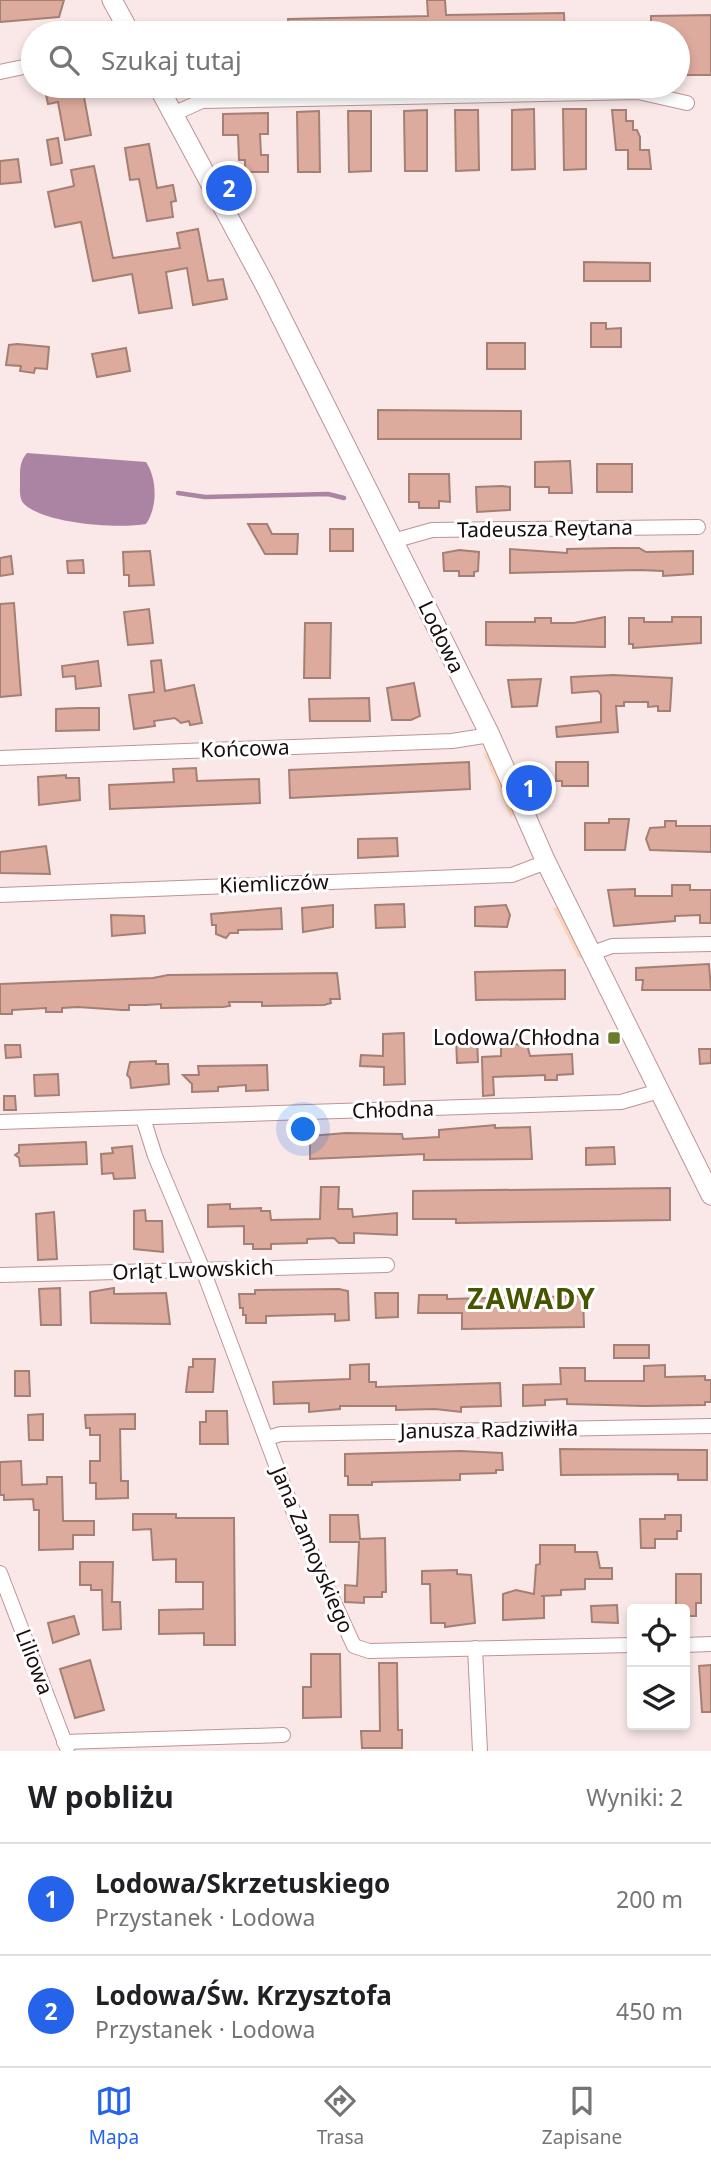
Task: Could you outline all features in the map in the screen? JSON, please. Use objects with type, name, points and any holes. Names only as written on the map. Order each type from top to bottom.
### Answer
[{"type":"street","points":[[112,0],[119,21]]},
{"type":"street","points":[[0,72],[21,68]]},
{"type":"street","name":"Lodowa","points":[[164,98],[265,285],[491,736],[590,954],[711,1195]]},
{"type":"street","points":[[173,114],[202,100],[301,98]]},
{"type":"street","points":[[665,98],[687,103]]},
{"type":"street","name":"Tadeusza Reytana","points":[[393,541],[432,530],[698,527]]},
{"type":"street","name":"Końcowa","points":[[0,758],[452,741],[491,736]]},
{"type":"street","name":"Kiemliczów","points":[[0,895],[512,875],[546,862]]},
{"type":"street","points":[[590,954],[612,946],[711,944]]},
{"type":"street","name":"Chłodna","points":[[0,1122],[621,1102],[659,1091]]},
{"type":"street","name":"Jana Zamoyskiego","points":[[143,1118],[155,1156],[203,1270],[297,1521],[354,1646],[369,1651],[627,1645]]},
{"type":"street","name":"Orląt Lwowskich","points":[[0,1276],[387,1265]]},
{"type":"street","name":"Janusza Radziwiłła","points":[[267,1438],[281,1434],[711,1426]]},
{"type":"street","name":"Liliowa","points":[[0,1573],[66,1746]]},
{"type":"street","points":[[690,1645],[711,1644]]},
{"type":"street","points":[[475,1648],[480,1751]]},
{"type":"street","points":[[66,1746],[283,1735]]},
{"type":"shaded area","points":[[27,453],[146,462],[155,493],[150,517],[146,524],[118,526],[65,520],[34,511],[24,504],[20,494],[20,467]]},
{"type":"shaded area","points":[[483,752],[491,758],[515,813],[511,818]]},
{"type":"shaded area","points":[[557,907],[582,959],[578,957],[553,908]]},
{"type":"building","points":[[0,0],[64,0],[59,17],[0,22]]},
{"type":"building","points":[[427,0],[445,0],[446,15],[564,13],[564,21],[288,19],[428,16]]},
{"type":"building","points":[[711,15],[711,75],[690,75],[690,21],[651,21],[651,16]]},
{"type":"building","points":[[47,98],[84,98],[91,135],[65,140],[58,102],[48,104]]},
{"type":"building","points":[[534,109],[535,169],[512,170],[512,110]]},
{"type":"building","points":[[563,109],[586,109],[586,169],[564,170]]},
{"type":"building","points":[[427,110],[427,171],[405,171],[404,111]]},
{"type":"building","points":[[455,110],[478,110],[479,170],[456,171]]},
{"type":"building","points":[[612,110],[626,110],[626,121],[633,121],[633,130],[637,130],[640,137],[640,150],[649,150],[651,169],[628,169],[628,150],[616,150]]},
{"type":"building","points":[[319,111],[320,172],[298,172],[297,112]]},
{"type":"building","points":[[348,111],[371,111],[371,171],[349,172]]},
{"type":"building","points":[[268,113],[268,134],[260,134],[261,155],[268,155],[268,172],[245,172],[245,160],[239,160],[238,135],[223,135],[223,114]]},
{"type":"building","points":[[58,138],[62,163],[51,165],[47,140]]},
{"type":"building","points":[[149,144],[157,188],[173,185],[176,201],[171,202],[173,217],[147,221],[139,179],[130,180],[125,148]]},
{"type":"building","points":[[18,159],[21,182],[0,184],[0,161]]},
{"type":"building","points":[[94,166],[113,258],[180,248],[177,233],[198,229],[208,281],[223,279],[227,299],[193,305],[187,268],[166,272],[172,308],[139,313],[132,274],[93,281],[81,222],[55,227],[48,192],[74,186],[71,170]]},
{"type":"building","points":[[584,262],[650,263],[650,281],[584,281]]},
{"type":"building","points":[[591,323],[606,323],[606,329],[621,328],[621,347],[591,347]]},
{"type":"building","points":[[487,343],[525,343],[525,369],[487,369]]},
{"type":"building","points":[[9,345],[49,347],[47,369],[35,368],[34,373],[20,371],[21,366],[6,365]]},
{"type":"building","points":[[126,348],[130,371],[97,377],[92,354]]},
{"type":"building","points":[[378,410],[521,411],[521,439],[378,439]]},
{"type":"building","points":[[570,461],[572,493],[549,493],[549,487],[535,487],[535,462]]},
{"type":"building","points":[[597,464],[632,464],[632,492],[597,492]]},
{"type":"building","points":[[409,474],[449,474],[450,502],[439,501],[439,508],[419,508],[419,502],[409,502]]},
{"type":"building","points":[[476,487],[510,487],[510,510],[477,512]]},
{"type":"building","points":[[248,524],[267,524],[272,534],[298,534],[297,554],[265,554]]},
{"type":"building","points":[[330,529],[353,529],[353,551],[330,551]]},
{"type":"building","points":[[639,548],[646,552],[693,551],[693,574],[663,576],[663,571],[639,570],[510,573],[510,549],[567,553],[567,549]]},
{"type":"building","points":[[459,550],[479,552],[478,571],[474,572],[474,576],[459,576],[459,571],[444,571],[443,553]]},
{"type":"building","points":[[150,551],[154,585],[129,586],[129,575],[124,575],[123,552]]},
{"type":"building","points":[[11,556],[13,574],[0,576],[0,558]]},
{"type":"building","points":[[83,560],[84,573],[68,573],[67,561]]},
{"type":"building","points":[[14,603],[21,695],[0,697],[0,604]]},
{"type":"building","points":[[149,609],[153,643],[128,645],[124,612]]},
{"type":"building","points":[[605,617],[605,647],[486,645],[486,622],[535,622],[535,618],[551,618],[551,623],[574,623]]},
{"type":"building","points":[[672,617],[701,617],[701,643],[633,648],[633,644],[629,644],[629,618],[644,618],[644,622],[672,622]]},
{"type":"building","points":[[305,623],[331,623],[330,678],[304,678]]},
{"type":"building","points":[[161,660],[165,691],[194,685],[202,723],[190,725],[189,721],[181,723],[175,718],[154,721],[155,726],[134,729],[129,695],[154,692],[151,661]]},
{"type":"building","points":[[98,661],[101,686],[76,689],[75,676],[63,677],[62,666]]},
{"type":"building","points":[[613,675],[672,678],[670,711],[658,711],[658,706],[648,707],[648,702],[624,702],[624,706],[616,706],[618,732],[557,737],[556,727],[601,722],[601,695],[598,691],[572,693],[571,677]]},
{"type":"building","points":[[541,679],[537,706],[512,707],[508,680]]},
{"type":"building","points":[[414,683],[420,716],[411,720],[392,720],[387,688]]},
{"type":"building","points":[[369,698],[370,721],[310,721],[309,699]]},
{"type":"building","points":[[99,708],[99,730],[56,731],[56,709]]},
{"type":"building","points":[[469,762],[470,789],[290,798],[289,770]]},
{"type":"building","points":[[556,762],[588,762],[588,786],[562,786],[562,781],[556,781]]},
{"type":"building","points":[[196,768],[197,781],[259,779],[260,803],[110,809],[109,785],[174,782],[173,769]]},
{"type":"building","points":[[66,775],[66,778],[79,778],[80,800],[39,805],[38,777]]},
{"type":"building","points":[[609,819],[629,819],[625,850],[585,850],[585,823],[609,823]]},
{"type":"building","points":[[665,821],[676,821],[676,826],[711,826],[711,852],[650,850],[646,839],[650,828],[665,827]]},
{"type":"building","points":[[397,838],[398,856],[358,858],[358,839]]},
{"type":"building","points":[[46,846],[50,874],[0,873],[0,852]]},
{"type":"building","points":[[672,885],[690,885],[690,890],[711,890],[711,923],[700,923],[700,915],[675,916],[675,921],[614,926],[608,890],[635,889],[635,896],[672,896]]},
{"type":"building","points":[[404,904],[405,927],[376,928],[375,905]]},
{"type":"building","points":[[333,905],[333,927],[303,932],[302,908]]},
{"type":"building","points":[[506,905],[510,915],[507,927],[475,926],[475,907]]},
{"type":"building","points":[[281,908],[282,929],[238,930],[238,933],[230,933],[226,938],[216,934],[216,925],[212,925],[211,914]]},
{"type":"building","points":[[111,915],[144,916],[145,933],[112,936]]},
{"type":"building","points":[[709,964],[711,990],[642,990],[643,980],[636,980],[636,968]]},
{"type":"building","points":[[565,970],[565,999],[476,1000],[475,972]]},
{"type":"building","points":[[337,973],[340,999],[330,999],[331,1003],[324,1005],[262,1006],[262,1002],[229,1002],[230,1006],[223,1007],[161,1008],[161,1004],[129,1005],[129,1010],[78,1007],[62,1008],[62,1012],[46,1012],[46,1008],[12,1010],[12,1014],[0,1014],[0,984],[153,978],[168,975]]},
{"type":"building","points":[[404,1033],[405,1084],[384,1085],[384,1067],[360,1066],[361,1055],[383,1056],[383,1034]]},
{"type":"building","points":[[477,1036],[478,1062],[457,1063],[456,1037]]},
{"type":"building","points":[[527,1044],[530,1056],[572,1054],[573,1074],[557,1075],[557,1080],[545,1080],[545,1075],[493,1077],[494,1095],[483,1096],[482,1057],[501,1056],[501,1045]]},
{"type":"building","points":[[5,1045],[20,1045],[21,1057],[6,1058]]},
{"type":"building","points":[[699,1049],[711,1049],[711,1063],[700,1064]]},
{"type":"building","points":[[156,1061],[156,1064],[168,1064],[169,1084],[131,1088],[127,1075],[130,1062]]},
{"type":"building","points":[[267,1065],[268,1090],[246,1091],[246,1085],[218,1087],[218,1091],[192,1092],[192,1084],[183,1075],[199,1075],[198,1066]]},
{"type":"building","points":[[58,1074],[59,1095],[35,1096],[34,1075]]},
{"type":"building","points":[[4,1096],[15,1096],[16,1110],[4,1110]]},
{"type":"building","points":[[495,1125],[495,1128],[530,1127],[532,1159],[424,1160],[424,1154],[310,1159],[310,1136],[346,1133],[402,1134],[403,1139],[439,1137],[439,1130]]},
{"type":"building","points":[[86,1142],[87,1164],[20,1166],[19,1158],[15,1155],[19,1152],[19,1145]]},
{"type":"building","points":[[132,1146],[135,1178],[114,1179],[113,1173],[102,1174],[101,1154],[113,1153],[112,1148]]},
{"type":"building","points":[[614,1147],[615,1164],[586,1165],[586,1148]]},
{"type":"building","points":[[321,1187],[339,1187],[338,1209],[352,1209],[353,1217],[397,1213],[397,1235],[354,1233],[354,1243],[339,1243],[334,1238],[307,1239],[307,1243],[271,1244],[271,1249],[253,1249],[253,1244],[244,1244],[244,1226],[208,1227],[208,1205],[230,1204],[230,1209],[261,1208],[261,1211],[270,1211],[271,1220],[320,1219]]},
{"type":"building","points":[[670,1188],[670,1220],[456,1223],[456,1219],[413,1219],[413,1191]]},
{"type":"building","points":[[145,1210],[146,1221],[162,1221],[163,1252],[134,1249],[134,1211]]},
{"type":"building","points":[[54,1212],[57,1259],[38,1260],[36,1214]]},
{"type":"building","points":[[60,1288],[61,1325],[41,1325],[39,1289]]},
{"type":"building","points":[[114,1288],[114,1294],[166,1293],[170,1324],[91,1323],[90,1292]]},
{"type":"building","points":[[255,1290],[348,1291],[349,1320],[335,1321],[335,1314],[266,1316],[266,1323],[246,1323],[246,1315],[243,1315],[243,1308],[240,1308],[239,1294],[255,1294]]},
{"type":"building","points":[[375,1293],[398,1293],[398,1317],[376,1318]]},
{"type":"building","points":[[419,1295],[447,1295],[447,1299],[583,1296],[584,1327],[462,1329],[462,1313],[418,1313]]},
{"type":"building","points":[[614,1345],[649,1345],[649,1358],[614,1358]]},
{"type":"building","points":[[193,1359],[215,1359],[213,1392],[186,1392],[189,1367],[193,1367]]},
{"type":"building","points":[[369,1364],[369,1382],[376,1382],[376,1387],[500,1383],[501,1406],[461,1407],[461,1412],[435,1409],[396,1410],[396,1406],[340,1406],[340,1409],[309,1412],[309,1403],[274,1404],[273,1382],[350,1379],[350,1365]]},
{"type":"building","points":[[665,1365],[665,1377],[705,1376],[705,1380],[711,1380],[711,1402],[705,1402],[705,1405],[645,1406],[567,1404],[567,1399],[545,1400],[545,1405],[523,1406],[523,1385],[561,1384],[560,1368],[585,1368],[585,1381],[644,1381],[644,1366]]},
{"type":"building","points":[[15,1371],[29,1371],[30,1396],[15,1396]]},
{"type":"building","points":[[206,1411],[227,1411],[228,1444],[200,1444],[200,1422],[206,1422]]},
{"type":"building","points":[[43,1414],[43,1440],[29,1440],[28,1415]]},
{"type":"building","points":[[135,1414],[135,1429],[120,1429],[121,1481],[128,1481],[128,1498],[96,1499],[96,1483],[90,1483],[90,1461],[100,1461],[100,1435],[90,1435],[90,1428],[86,1428],[85,1415]]},
{"type":"building","points":[[560,1449],[707,1450],[707,1480],[678,1480],[678,1474],[561,1475]]},
{"type":"building","points":[[460,1451],[502,1453],[503,1470],[496,1470],[496,1473],[460,1474],[460,1480],[372,1482],[372,1485],[348,1485],[348,1476],[345,1476],[345,1454]]},
{"type":"building","points":[[21,1461],[22,1485],[47,1484],[47,1477],[62,1477],[63,1521],[94,1521],[94,1535],[73,1535],[73,1549],[39,1550],[39,1510],[34,1510],[33,1499],[4,1500],[4,1495],[0,1495],[0,1462]]},
{"type":"building","points":[[133,1514],[176,1514],[176,1518],[234,1518],[235,1645],[204,1645],[204,1633],[159,1634],[159,1610],[203,1609],[203,1582],[176,1582],[176,1559],[153,1560],[151,1529],[133,1530]]},
{"type":"building","points":[[330,1515],[358,1515],[360,1539],[385,1538],[386,1592],[382,1592],[382,1597],[364,1597],[364,1603],[345,1602],[345,1585],[357,1586],[359,1542],[330,1542]]},
{"type":"building","points":[[665,1515],[681,1515],[681,1531],[677,1531],[677,1539],[655,1539],[655,1548],[641,1548],[640,1519],[665,1519]]},
{"type":"building","points":[[540,1545],[575,1545],[575,1552],[597,1552],[600,1568],[612,1568],[612,1579],[585,1579],[585,1589],[561,1590],[561,1595],[541,1596],[544,1596],[544,1618],[503,1620],[503,1594],[516,1590],[534,1594],[536,1565],[540,1564]]},
{"type":"building","points":[[80,1562],[113,1562],[112,1602],[120,1602],[121,1629],[103,1630],[102,1590],[91,1590],[91,1585],[80,1585]]},
{"type":"building","points":[[457,1570],[457,1574],[471,1575],[475,1623],[445,1627],[445,1623],[431,1623],[430,1584],[422,1584],[422,1571]]},
{"type":"building","points":[[676,1574],[701,1574],[701,1603],[696,1603],[696,1616],[690,1616],[690,1604],[676,1604]]},
{"type":"building","points":[[617,1605],[618,1623],[592,1622],[591,1606]]},
{"type":"building","points":[[74,1616],[79,1634],[53,1643],[48,1623]]},
{"type":"building","points":[[311,1654],[340,1654],[341,1717],[303,1718],[303,1687],[311,1687]]},
{"type":"building","points":[[90,1660],[104,1710],[75,1718],[60,1669]]},
{"type":"building","points":[[379,1663],[397,1663],[398,1730],[402,1730],[402,1748],[362,1748],[361,1731],[380,1731]]},
{"type":"building","points":[[711,1665],[711,1712],[702,1712],[699,1666]]},
{"type":"waterway","points":[[178,493],[205,497],[328,494],[344,498]]},
{"type":"place","name":"Lodowa/Św. Krzysztofa","points":[[229,188]]},
{"type":"place","name":"Lodowa/Skrzetuskiego","points":[[529,788]]},
{"type":"place","name":"Lodowa/Chłodna","points":[[614,1038]]},
{"type":"district","name":"ZAWADY","points":[[532,1299]]}]
